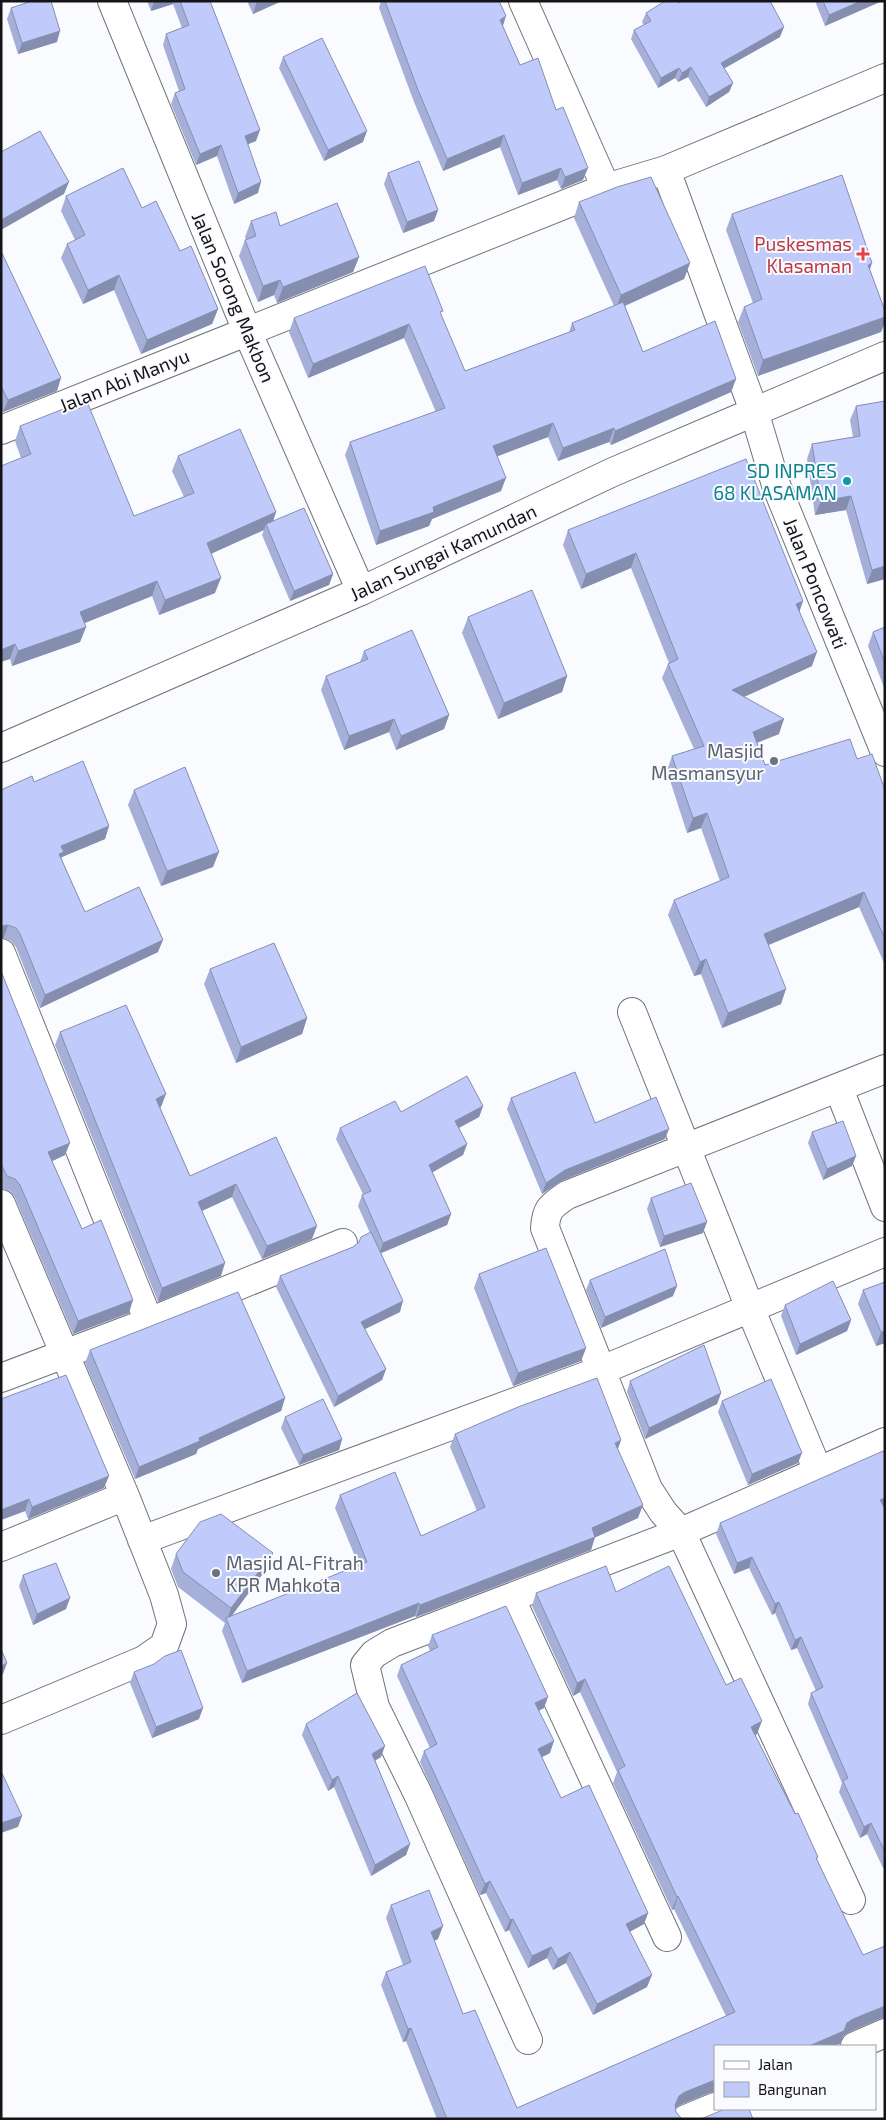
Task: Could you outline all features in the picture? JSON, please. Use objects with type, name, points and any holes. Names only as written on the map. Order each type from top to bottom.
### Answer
[{"type":"main road","name":"Jalan Sorong Makbon","points":[[112,1],[247,331],[362,591]]},
{"type":"main road","points":[[523,1],[606,188]]},
{"type":"main road","name":"Jalan Abi Manyu","points":[[1,430],[606,188],[666,170],[885,78]]},
{"type":"main road","name":"Jalan Poncowati","points":[[666,170],[754,411],[776,485],[885,752]]},
{"type":"main road","name":"Jalan Sungai Kamundan","points":[[1,748],[362,591],[613,472],[885,356]]},
{"type":"main road","points":[[1,953],[149,1322]]},
{"type":"main road","points":[[632,1012],[750,1308],[818,1471]]},
{"type":"main road","points":[[851,1900],[681,1532],[663,1512],[648,1489],[546,1228],[546,1216],[552,1205],[567,1196],[885,1069]]},
{"type":"main road","points":[[838,1088],[885,1207]]},
{"type":"main road","points":[[1,1204],[125,1496],[164,1596],[172,1624],[164,1646],[144,1660],[1,1720]]},
{"type":"main road","points":[[1,1378],[149,1322],[343,1243]]},
{"type":"main road","points":[[142,1540],[602,1370],[885,1252]]},
{"type":"main road","points":[[528,2040],[418,1794],[376,1708],[365,1665],[374,1654],[392,1643],[511,1599],[681,1532],[885,1442]]},
{"type":"main road","points":[[1,1546],[125,1496]]},
{"type":"main road","points":[[511,1599],[667,1937]]},
{"type":"main road","points":[[857,2045],[885,2033]]},
{"type":"main road","points":[[686,2119],[714,2106]]},
{"type":"building","points":[[32,1],[51,1],[60,31],[22,43],[11,8]]},
{"type":"building","points":[[180,1],[210,1],[260,130],[245,136],[261,182],[238,193],[221,145],[200,154],[175,93],[185,89],[166,34],[189,25]]},
{"type":"building","points":[[385,1],[499,1],[506,16],[500,20],[520,65],[538,58],[556,110],[563,107],[588,168],[565,177],[561,168],[522,183],[504,135],[447,159],[418,90]]},
{"type":"building","points":[[665,1],[678,1],[679,3],[682,1],[770,1],[784,27],[721,63],[733,83],[709,97],[691,67],[682,73],[679,68],[661,78],[634,30],[651,21],[646,13]]},
{"type":"building","points":[[823,1],[861,1],[829,15]]},
{"type":"building","points":[[322,38],[367,131],[328,150],[283,57]]},
{"type":"building","points":[[40,131],[69,182],[1,220],[1,152]]},
{"type":"building","points":[[419,161],[438,210],[407,222],[388,173]]},
{"type":"building","points":[[123,168],[142,208],[156,201],[180,251],[191,246],[218,309],[147,340],[119,275],[88,290],[67,244],[85,235],[66,196]]},
{"type":"building","points":[[842,175],[872,263],[868,265],[885,311],[885,317],[763,360],[744,307],[762,299],[732,214]]},
{"type":"building","points":[[651,177],[690,263],[621,295],[579,202],[617,187]]},
{"type":"building","points":[[337,203],[359,257],[283,287],[280,280],[263,286],[245,240],[256,236],[251,221],[276,212],[280,226]]},
{"type":"building","points":[[1,251],[61,378],[8,400],[1,386]]},
{"type":"building","points":[[425,266],[443,311],[440,312],[465,371],[575,330],[572,323],[623,302],[643,352],[715,321],[736,379],[615,431],[614,428],[563,448],[553,423],[493,446],[506,478],[433,507],[434,512],[380,531],[350,442],[445,408],[409,324],[313,364],[294,318]]},
{"type":"building","name":"SD INPRES 68 KLASAMAN","points":[[885,401],[885,566],[872,570],[851,496],[821,501],[812,444],[860,436],[856,406]]},
{"type":"building","points":[[76,404],[78,409],[88,404],[134,516],[194,493],[178,456],[240,429],[276,512],[207,543],[221,578],[165,600],[157,581],[80,612],[86,627],[18,651],[15,644],[1,650],[1,466],[31,454],[20,426]]},
{"type":"building","points":[[746,459],[803,601],[796,604],[817,652],[732,690],[784,719],[753,732],[765,765],[850,739],[857,759],[872,754],[885,790],[885,939],[864,892],[764,934],[786,989],[728,1013],[706,959],[700,962],[674,900],[729,877],[707,813],[693,818],[672,756],[704,746],[668,664],[678,659],[636,553],[586,574],[568,530]]},
{"type":"building","points":[[304,508],[333,574],[294,591],[266,524]]},
{"type":"building","points":[[532,590],[567,676],[504,703],[468,617]]},
{"type":"building","points":[[885,627],[885,663],[873,632]]},
{"type":"building","points":[[412,630],[449,715],[401,736],[394,719],[349,736],[326,676],[368,659],[364,651]]},
{"type":"building","points":[[83,761],[109,826],[61,846],[64,852],[59,854],[85,912],[139,887],[163,940],[45,995],[20,934],[16,928],[8,925],[1,926],[1,790],[32,776],[34,782]]},
{"type":"building","points":[[185,767],[219,852],[167,871],[134,790]]},
{"type":"building","points":[[274,943],[307,1018],[241,1047],[210,969]]},
{"type":"building","points":[[1,971],[70,1143],[48,1152],[82,1229],[101,1220],[133,1300],[78,1321],[20,1185],[15,1179],[7,1176],[1,1164]]},
{"type":"building","points":[[126,1005],[166,1094],[156,1099],[190,1176],[276,1137],[317,1226],[267,1246],[236,1184],[198,1202],[225,1263],[162,1288],[60,1032]]},
{"type":"building","points":[[575,1072],[595,1123],[656,1097],[669,1129],[565,1170],[546,1183],[511,1098]]},
{"type":"building","points":[[467,1076],[483,1106],[455,1121],[467,1144],[429,1165],[451,1214],[383,1243],[362,1195],[371,1191],[340,1128],[395,1101],[401,1112]]},
{"type":"building","points":[[843,1121],[856,1156],[827,1169],[812,1132]]},
{"type":"building","points":[[691,1183],[707,1222],[664,1236],[651,1198]]},
{"type":"building","points":[[371,1232],[403,1301],[361,1322],[386,1369],[338,1396],[280,1276],[353,1247],[359,1242],[361,1237]]},
{"type":"building","points":[[546,1248],[586,1348],[518,1373],[479,1274]]},
{"type":"building","points":[[665,1249],[677,1286],[605,1317],[590,1280]]},
{"type":"building","points":[[833,1281],[851,1320],[800,1344],[785,1305]]},
{"type":"building","points":[[885,1282],[885,1331],[881,1332],[863,1290]]},
{"type":"building","points":[[238,1292],[285,1398],[199,1438],[200,1441],[139,1467],[90,1350]]},
{"type":"building","points":[[704,1345],[721,1393],[649,1428],[630,1381]]},
{"type":"building","points":[[66,1375],[109,1476],[32,1507],[29,1499],[1,1510],[1,1399]]},
{"type":"building","points":[[597,1378],[621,1440],[615,1443],[643,1505],[592,1528],[595,1537],[420,1605],[419,1603],[247,1671],[226,1618],[367,1562],[340,1495],[395,1472],[421,1536],[485,1507],[455,1434],[518,1407]]},
{"type":"building","points":[[771,1379],[802,1453],[752,1474],[722,1401]]},
{"type":"building","points":[[323,1399],[342,1439],[303,1455],[285,1417]]},
{"type":"building","points":[[883,1451],[885,1454],[885,1498],[880,1500],[885,1509],[885,1852],[871,1823],[864,1827],[843,1781],[848,1778],[811,1693],[823,1687],[801,1637],[795,1640],[779,1602],[775,1604],[752,1557],[737,1563],[720,1523]]},
{"type":"building","name":"Masjid Al-Fitrah KPR Mahkota","points":[[221,1514],[273,1553],[231,1608],[183,1572],[176,1554],[200,1522]]},
{"type":"building","points":[[56,1563],[70,1598],[37,1614],[23,1575]]},
{"type":"building","points":[[606,1566],[616,1592],[669,1566],[726,1685],[741,1678],[762,1721],[751,1727],[795,1814],[798,1813],[818,1857],[816,1858],[863,1955],[885,1946],[885,2006],[853,2019],[847,2023],[844,2031],[811,2045],[714,2045],[714,2080],[679,2096],[675,2105],[676,2112],[682,2119],[447,2119],[411,2028],[408,2029],[386,1972],[411,1962],[391,1905],[429,1890],[443,1926],[431,1932],[463,2014],[475,2010],[517,2108],[735,2012],[677,1897],[618,1770],[625,1766],[585,1679],[577,1683],[536,1593]]},
{"type":"building","points":[[506,1606],[548,1697],[535,1703],[554,1741],[538,1749],[561,1798],[589,1785],[648,1913],[626,1924],[652,1975],[597,2004],[570,1952],[558,1959],[551,1947],[532,1956],[513,1919],[510,1920],[490,1881],[485,1884],[424,1751],[437,1744],[401,1665],[438,1647],[432,1635]]},
{"type":"building","points":[[1,1649],[7,1663],[1,1666]]},
{"type":"building","points":[[181,1650],[203,1708],[156,1727],[134,1672]]},
{"type":"building","points":[[357,1693],[385,1746],[372,1754],[410,1844],[375,1865],[338,1776],[332,1780],[306,1724]]},
{"type":"building","points":[[1,1771],[22,1816],[1,1823]]},
{"type":"building","points":[[723,2110],[749,2110],[753,2119],[701,2119]]},
{"type":"place","name":"Puskesmas Klasaman","points":[[863,254]]},
{"type":"place","name":"SD INPRES 68 KLASAMAN","points":[[847,481]]},
{"type":"place","name":"Masjid Masmansyur","points":[[774,761]]},
{"type":"place","name":"Masjid Al-Fitrah KPR Mahkota","points":[[216,1573]]}]
